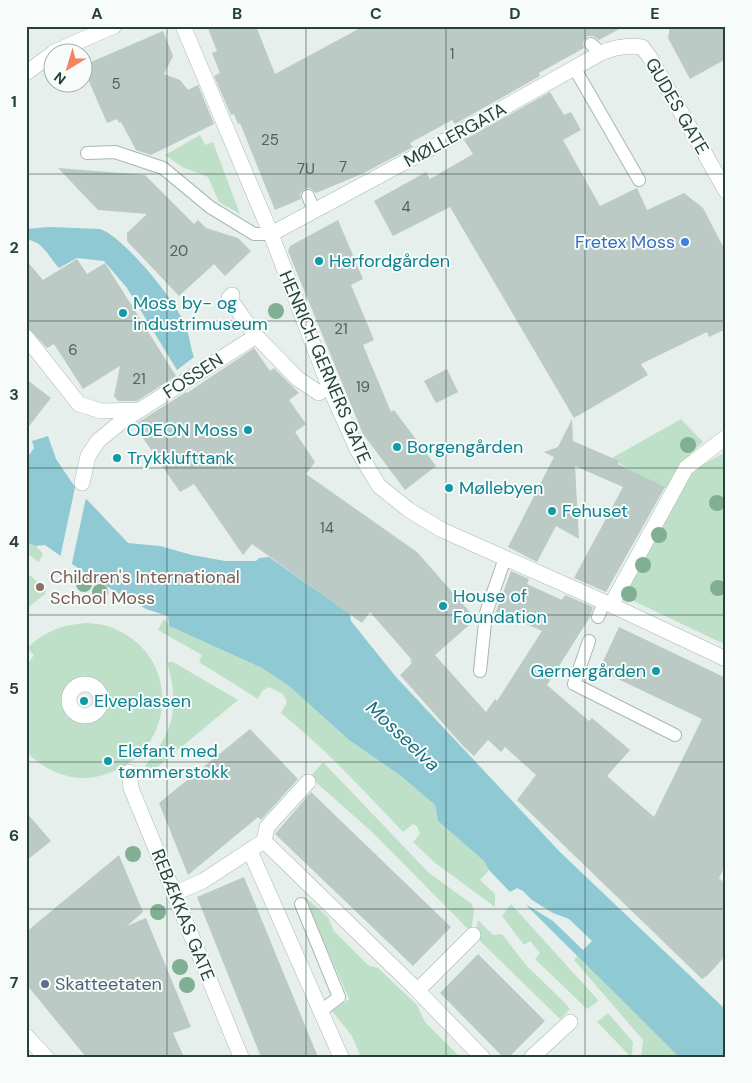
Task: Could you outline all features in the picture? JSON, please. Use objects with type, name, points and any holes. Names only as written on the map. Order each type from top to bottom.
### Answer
[{"type":"street","points":[[78,42],[114,26]]},
{"type":"street","name":"HENRICH GERNERS GATE","points":[[183,26],[270,234],[330,389],[358,451],[379,486],[423,519],[505,558],[608,603],[726,660]]},
{"type":"street","name":"MØLLERGATA","points":[[270,234],[314,212],[575,69],[596,49],[642,47]]},
{"type":"street","name":"GUDES GATE","points":[[642,47],[726,191]]},
{"type":"street","points":[[26,73],[42,61]]},
{"type":"street","points":[[232,295],[229,298],[256,336],[298,379],[319,393]]},
{"type":"street","name":"FOSSEN","points":[[82,483],[88,456],[98,441],[140,410],[256,336]]},
{"type":"street","points":[[26,337],[79,404],[101,411],[140,410]]},
{"type":"street","points":[[608,603],[686,468],[726,437]]},
{"type":"street","name":"REBÆKKAS GATE","points":[[129,772],[131,788],[241,1057]]},
{"type":"street","points":[[175,893],[203,880],[264,841],[267,827],[308,782]]},
{"type":"street","points":[[264,841],[418,990],[482,1057]]},
{"type":"street","points":[[250,851],[341,1057]]},
{"type":"street","points":[[418,990],[473,935]]},
{"type":"street","points":[[532,1057],[570,1022]]},
{"type":"street","points":[[26,1036],[46,1057]]},
{"type":"lane","points":[[575,69],[639,180]]},
{"type":"lane","points":[[87,153],[115,152],[163,168],[210,207],[254,234],[270,234]]},
{"type":"lane","points":[[308,196],[314,212]]},
{"type":"lane","points":[[480,671],[486,612],[505,558]]},
{"type":"lane","points":[[598,618],[608,603]]},
{"type":"lane","points":[[589,642],[574,684],[675,735]]},
{"type":"lane","points":[[301,904],[339,997],[321,1011]]},
{"type":"green space","points":[[200,135],[205,145],[213,142],[240,214],[219,202],[208,177],[182,167],[165,155]]},
{"type":"green space","points":[[681,419],[703,442],[691,453],[668,489],[631,471],[612,458]]},
{"type":"green space","points":[[726,452],[726,645],[619,594],[691,471]]},
{"type":"green space","points":[[26,542],[36,546],[43,554],[39,562],[26,553]]},
{"type":"green space","points":[[26,572],[46,589],[45,594],[26,609]]},
{"type":"green space","points":[[164,619],[171,627],[262,668],[289,686],[349,740],[401,776],[435,805],[438,821],[484,861],[489,870],[480,880],[495,894],[495,907],[434,862],[413,842],[420,834],[417,826],[413,824],[403,832],[359,785],[281,713],[287,702],[283,694],[269,687],[262,691],[258,699],[199,662],[202,655],[158,630]]},
{"type":"green space","points":[[92,623],[110,627],[138,644],[152,661],[160,682],[162,704],[158,726],[147,745],[131,762],[104,775],[86,778],[71,777],[58,773],[35,760],[26,751],[26,666],[34,655],[27,648],[48,633],[63,627]],"holes":[[[81,684],[92,685],[100,694],[100,705],[94,712],[88,715],[81,715],[72,711],[69,699],[74,689]]]},
{"type":"green space","points":[[167,662],[173,662],[238,700],[155,769],[148,770],[145,766],[162,741],[172,718],[173,693]]},
{"type":"green space","points":[[323,762],[429,873],[472,904],[474,911],[471,932],[372,832],[310,777]]},
{"type":"green space","points":[[304,896],[328,917],[334,931],[368,965],[378,968],[417,1005],[425,1022],[460,1057],[361,1057],[352,1036],[332,1011],[349,999]]},
{"type":"green space","points":[[511,904],[598,1000],[597,1002],[587,1009],[535,959],[540,953],[530,941],[524,945],[502,916]]},
{"type":"green space","points":[[478,920],[493,935],[502,934],[526,965],[566,1004],[570,1009],[560,1019],[475,936]]},
{"type":"green space","points":[[577,956],[677,1055],[641,1057],[643,1040],[574,960]]},
{"type":"green space","points":[[608,1013],[633,1042],[632,1054],[630,1056],[597,1022]]},
{"type":"water","points":[[49,227],[100,229],[110,234],[122,244],[149,272],[181,316],[194,357],[177,370],[127,288],[104,261],[77,258],[59,268],[41,246],[26,240],[26,229]]},
{"type":"water","name":"Mosseelva","points":[[48,436],[56,459],[75,487],[128,543],[160,546],[192,555],[225,561],[256,561],[259,558],[269,557],[350,614],[351,621],[396,677],[561,853],[726,1010],[726,1057],[679,1057],[527,906],[532,900],[523,891],[517,888],[510,892],[489,870],[484,861],[438,821],[435,805],[401,776],[349,740],[289,686],[262,668],[169,626],[168,616],[146,609],[92,578],[45,545],[36,546],[26,542],[26,452],[30,454],[34,448],[32,441]]},
{"type":"pier","points":[[76,483],[87,493],[71,568],[60,558]]},
{"type":"pier","points":[[532,900],[553,913],[569,919],[592,941],[583,950],[553,921],[527,905]]},
{"type":"building","points":[[207,26],[256,26],[275,74],[364,26],[625,26],[599,40],[593,36],[588,36],[583,42],[584,48],[539,73],[540,76],[455,124],[452,120],[410,143],[413,147],[364,173],[316,193],[310,188],[305,189],[300,194],[301,199],[275,210],[240,123],[238,124],[234,114],[231,115],[214,76],[220,73],[212,53],[217,51]]},
{"type":"building","points":[[670,26],[726,26],[726,59],[690,79],[668,38]]},
{"type":"building","points":[[163,31],[173,56],[164,74],[180,80],[188,90],[198,85],[214,124],[151,155],[136,150],[121,122],[119,123],[117,119],[107,123],[92,88],[92,62]]},
{"type":"building","points":[[550,92],[564,115],[571,112],[581,130],[563,140],[600,206],[637,188],[647,210],[684,193],[703,208],[726,252],[726,329],[709,337],[707,332],[641,364],[648,375],[574,418],[450,207],[393,236],[374,201],[426,172],[430,179],[473,154],[464,140]]},
{"type":"building","points":[[58,168],[145,175],[194,224],[198,220],[206,228],[238,238],[251,251],[225,276],[214,264],[179,296],[127,241],[127,233],[147,214],[98,210]]},
{"type":"building","points":[[338,220],[363,279],[351,285],[374,340],[363,345],[391,412],[394,410],[436,466],[405,490],[363,434],[288,251],[290,246]]},
{"type":"building","points":[[77,259],[87,274],[105,263],[176,376],[137,401],[118,401],[114,396],[120,366],[83,389],[54,344],[47,348],[26,326],[26,260],[43,280]]},
{"type":"building","points":[[254,348],[270,371],[274,368],[299,393],[289,400],[306,424],[295,432],[315,462],[306,474],[417,552],[476,619],[435,655],[486,712],[495,699],[497,701],[542,631],[510,617],[507,623],[494,617],[511,571],[529,579],[527,584],[562,600],[565,595],[593,607],[590,617],[547,685],[589,721],[592,718],[630,750],[607,776],[654,817],[702,719],[599,670],[619,627],[726,678],[726,864],[719,878],[726,884],[726,955],[708,975],[702,979],[517,800],[536,775],[505,747],[501,752],[488,740],[474,756],[464,747],[400,675],[412,663],[410,661],[412,660],[370,612],[362,623],[252,544],[243,555],[194,484],[180,492],[134,425],[187,393]]},
{"type":"building","points":[[447,369],[458,392],[436,403],[424,381]]},
{"type":"building","points":[[26,379],[51,398],[26,430]]},
{"type":"building","name":"Fehuset","points":[[572,419],[573,441],[619,461],[618,464],[665,487],[606,592],[574,578],[623,487],[575,466],[579,539],[556,526],[537,562],[508,547],[554,457],[544,452],[558,447]]},
{"type":"building","points":[[250,729],[298,779],[261,820],[258,817],[188,875],[159,803]]},
{"type":"building","points":[[311,792],[451,927],[413,966],[275,834]]},
{"type":"building","points":[[26,812],[51,841],[26,861]]},
{"type":"building","points":[[119,855],[143,912],[127,926],[146,918],[191,1027],[173,1033],[184,1057],[86,1057],[26,984],[26,932]]},
{"type":"building","points":[[244,877],[318,1057],[261,1057],[197,897]]},
{"type":"building","points":[[478,954],[545,1021],[509,1057],[503,1057],[440,993]]},
{"type":"place","name":"Fretex Moss","points":[[685,242]]},
{"type":"place","name":"Herfordgården","points":[[319,261]]},
{"type":"place","name":"Moss by- og industrimuseum","points":[[123,313]]},
{"type":"place","name":"ODEON Moss","points":[[248,430]]},
{"type":"place","name":"Borgengården","points":[[397,447]]},
{"type":"place","name":"Trykklufttank","points":[[117,458]]},
{"type":"place","name":"Møllebyen","points":[[449,488]]},
{"type":"place","name":"Fehuset","points":[[552,511]]},
{"type":"place","name":"Children's International School Moss","points":[[40,587]]},
{"type":"place","name":"House of Foundation","points":[[443,606]]},
{"type":"place","name":"Gernergården","points":[[656,671]]},
{"type":"place","name":"Elveplassen","points":[[84,701]]},
{"type":"place","name":"Elefant med tømmerstokk","points":[[108,761]]},
{"type":"place","name":"Skatteetaten","points":[[45,984]]}]
